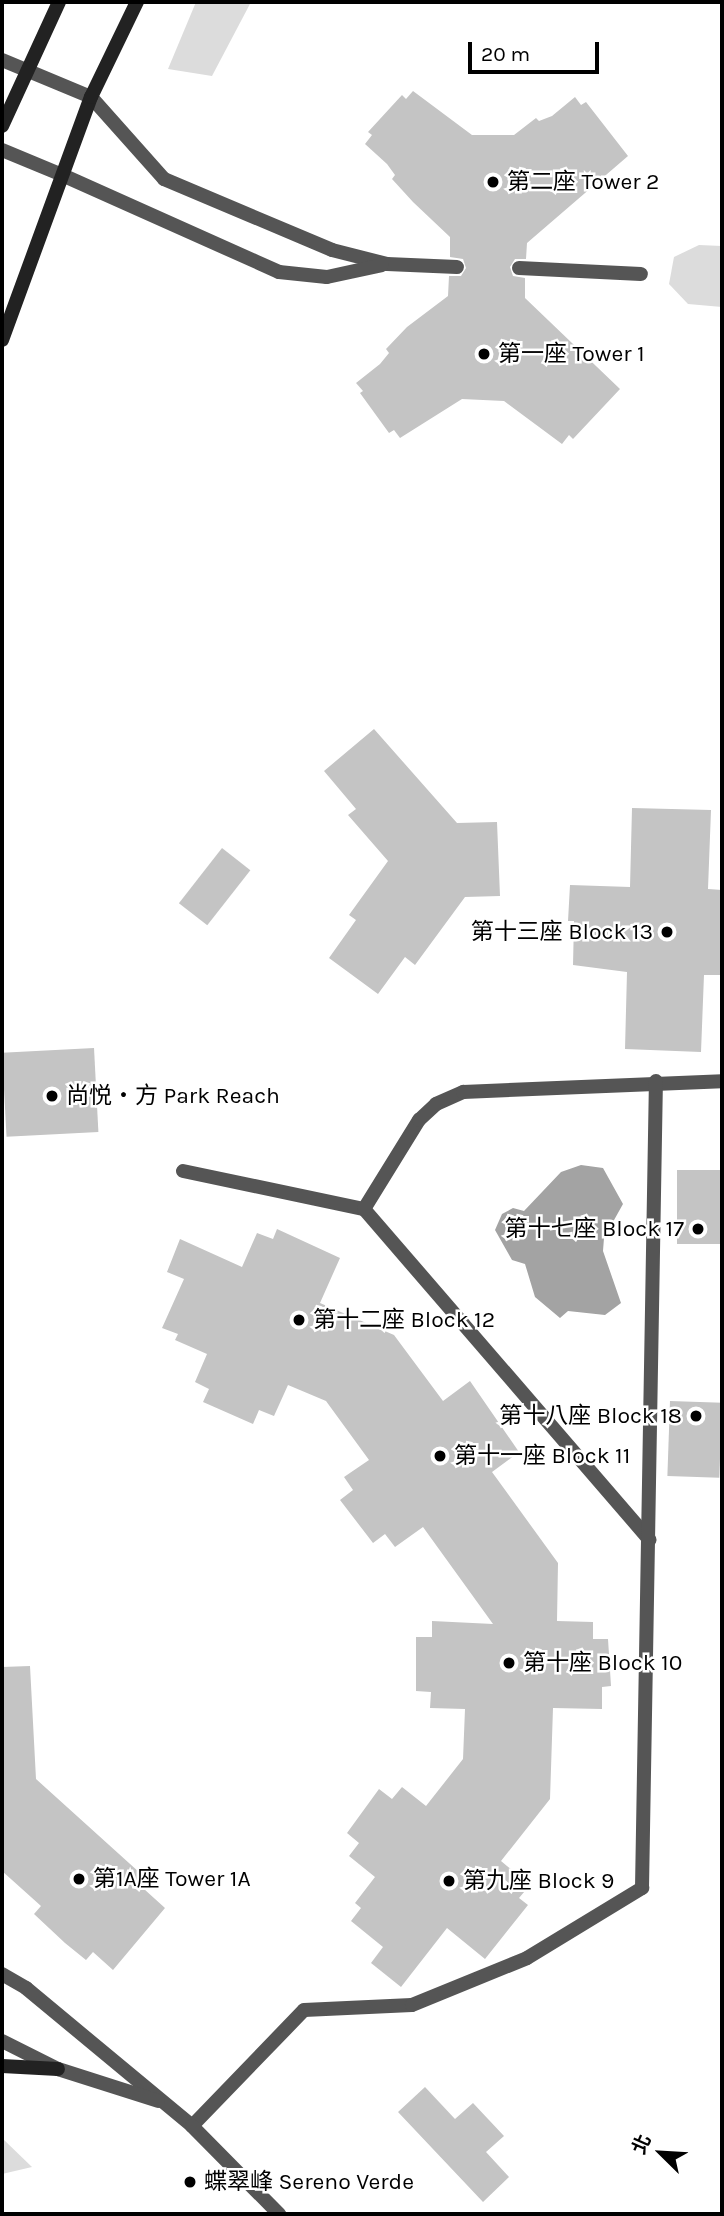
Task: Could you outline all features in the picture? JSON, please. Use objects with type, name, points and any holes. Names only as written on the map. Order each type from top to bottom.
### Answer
[{"type":"main road","points":[[2,126],[25,69],[60,2]]},
{"type":"main road","points":[[2,340],[60,174],[91,97],[137,2]]},
{"type":"main road","points":[[2,2066],[58,2069]]},
{"type":"street","points":[[2,60],[91,97],[164,179],[294,237],[387,264],[457,267]]},
{"type":"street","points":[[2,150],[279,272],[327,277],[387,264]]},
{"type":"street","points":[[519,268],[641,274]]},
{"type":"street","points":[[192,2126],[304,2010],[412,2005],[527,1958],[642,1888],[656,1081]]},
{"type":"street","points":[[363,1209],[419,1120],[436,1104],[454,1096],[656,1081],[722,1081]]},
{"type":"street","points":[[183,1171],[363,1209],[650,1539]]},
{"type":"street","points":[[2,1974],[26,1988],[192,2126],[279,2214]]},
{"type":"street","points":[[2,2041],[58,2069],[166,2104]]},
{"type":"shaded area","points":[[196,2],[251,2],[212,76],[168,69]]},
{"type":"shaded area","points":[[699,245],[722,246],[722,307],[688,304],[669,284],[674,257]]},
{"type":"shaded area","points":[[581,1165],[603,1168],[623,1204],[604,1238],[603,1251],[621,1303],[605,1315],[568,1311],[560,1318],[535,1297],[525,1264],[512,1260],[495,1230],[502,1214],[513,1208],[524,1211],[561,1172]]},
{"type":"shaded area","points":[[2,2138],[32,2167],[2,2174]]},
{"type":"building","points":[[413,91],[472,135],[514,135],[536,118],[539,121],[552,116],[575,97],[581,105],[586,102],[628,156],[527,243],[526,259],[515,259],[510,267],[513,276],[525,278],[525,298],[620,389],[573,439],[569,435],[562,444],[504,401],[462,399],[400,438],[394,430],[389,433],[360,393],[363,391],[356,383],[380,364],[389,353],[386,349],[407,327],[448,296],[449,276],[461,276],[466,268],[463,259],[450,257],[450,237],[413,202],[392,179],[395,175],[387,164],[365,144],[372,135],[368,132],[402,95],[406,99]]},
{"type":"building","name":"第十三座 Block 13","points":[[374,729],[457,823],[497,822],[500,896],[465,897],[415,965],[405,957],[378,994],[329,958],[356,920],[349,915],[388,861],[348,815],[356,809],[324,771]]},
{"type":"building","name":"第十三座 Block 13","points":[[632,808],[711,810],[708,889],[722,890],[722,975],[704,975],[701,1052],[625,1049],[627,972],[573,965],[574,921],[568,921],[570,885],[630,887]]},
{"type":"building","points":[[222,848],[250,870],[207,925],[179,903]]},
{"type":"building","name":"尚悦‧方 Park Reach","points":[[94,1048],[98,1132],[7,1137],[2,1053]]},
{"type":"building","points":[[677,1170],[722,1170],[722,1244],[677,1244]]},
{"type":"building","points":[[277,1229],[340,1258],[320,1303],[394,1335],[443,1401],[470,1381],[519,1452],[492,1472],[558,1563],[557,1621],[593,1622],[593,1639],[608,1639],[611,1686],[602,1687],[602,1709],[553,1708],[550,1799],[501,1861],[530,1885],[519,1898],[528,1905],[485,1959],[447,1928],[401,1987],[371,1963],[383,1947],[351,1921],[361,1908],[355,1903],[375,1877],[349,1856],[359,1843],[347,1833],[379,1789],[392,1799],[402,1787],[426,1806],[463,1759],[465,1709],[430,1708],[431,1692],[416,1691],[416,1637],[432,1637],[432,1621],[493,1624],[423,1527],[395,1547],[385,1534],[373,1543],[340,1500],[353,1490],[344,1477],[369,1460],[326,1401],[288,1385],[274,1416],[259,1410],[253,1424],[203,1402],[209,1389],[195,1382],[207,1354],[175,1340],[178,1334],[162,1328],[184,1279],[167,1272],[180,1239],[242,1267],[257,1233],[273,1239]]},
{"type":"building","points":[[670,1401],[722,1403],[719,1478],[667,1476]]},
{"type":"building","name":"第1A座 Tower 1A","points":[[30,1666],[36,1779],[150,1882],[144,1889],[165,1908],[113,1970],[93,1952],[86,1960],[65,1943],[34,1914],[41,1906],[2,1871],[2,1667]]},
{"type":"building","points":[[425,2087],[455,2119],[473,2103],[504,2136],[486,2152],[509,2177],[483,2202],[398,2112]]},
{"type":"place","name":"第二座 Tower 2","points":[[493,182]]},
{"type":"place","name":"第一座 Tower 1","points":[[484,354]]},
{"type":"place","name":"第十三座 Block 13","points":[[667,932]]},
{"type":"place","name":"尚悦‧方 Park Reach","points":[[52,1096]]},
{"type":"place","name":"第十七座 Block 17","points":[[698,1229]]},
{"type":"place","name":"第十二座 Block 12","points":[[299,1320]]},
{"type":"place","name":"第十八座 Block 18","points":[[696,1416]]},
{"type":"place","name":"第十一座 Block 11","points":[[440,1456]]},
{"type":"place","name":"第十座 Block 10","points":[[509,1663]]},
{"type":"place","name":"第1A座 Tower 1A","points":[[79,1879]]},
{"type":"place","name":"第九座 Block 9","points":[[449,1881]]},
{"type":"place","name":"蝶翠峰 Sereno Verde","points":[[190,2182]]}]
